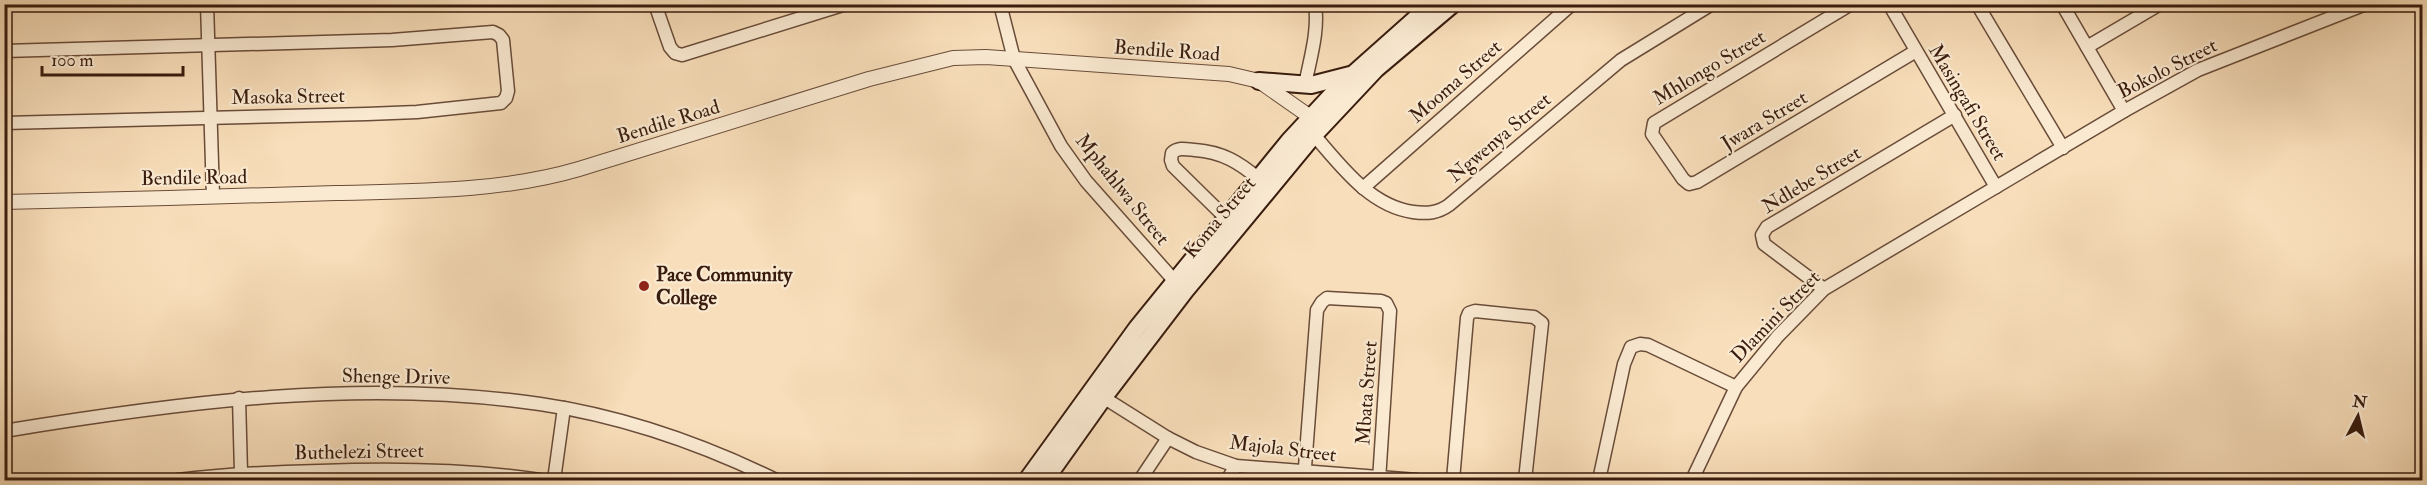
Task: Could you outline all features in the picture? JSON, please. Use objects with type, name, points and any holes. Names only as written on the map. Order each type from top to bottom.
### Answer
[{"type":"main road","name":"Koma Street","points":[[1028,480],[1179,286],[1316,125],[1354,74],[1432,4]]},
{"type":"main road","name":"Koma Street","points":[[1232,224],[1260,180],[1376,69],[1453,4]]},
{"type":"main road","points":[[1259,81],[1305,85],[1354,74]]},
{"type":"main road","name":"Koma Street","points":[[1046,480],[1097,393]]},
{"type":"street","points":[[207,4],[213,196]]},
{"type":"street","points":[[655,4],[670,47],[676,54],[682,55],[846,4]]},
{"type":"street","name":"Mphahlwa Street","points":[[1000,4],[1014,59],[1061,146],[1073,164],[1179,286]]},
{"type":"street","points":[[1305,85],[1314,35],[1315,4]]},
{"type":"street","name":"Mooma Street","points":[[1363,188],[1572,4]]},
{"type":"street","name":"Ngwenya Street","points":[[1316,125],[1363,188],[1381,201],[1407,211],[1428,213],[1445,208],[1621,60],[1712,4]]},
{"type":"street","name":"Mhlongo Street","points":[[1652,129],[1656,122],[1851,4]]},
{"type":"street","name":"Masingafi Street","points":[[1889,4],[1996,188]]},
{"type":"street","points":[[1977,4],[2062,148]]},
{"type":"street","points":[[2062,4],[2124,111]]},
{"type":"street","name":"Bokolo Street","points":[[1996,188],[2124,111],[2198,70],[2341,9],[2366,4]]},
{"type":"street","points":[[2087,47],[2152,6]]},
{"type":"street","name":"Masoka Street","points":[[4,123],[417,112],[501,103],[508,91],[504,42],[501,36],[490,32],[392,40],[209,45]]},
{"type":"street","points":[[4,51],[209,45]]},
{"type":"street","name":"Jwara Street","points":[[1652,129],[1652,134],[1682,178],[1687,183],[1693,184],[1916,51]]},
{"type":"street","name":"Bendile Road","points":[[4,202],[389,192],[497,185],[538,179],[579,169],[869,79],[944,59],[960,57],[1229,74],[1259,81],[1316,125]]},
{"type":"street","name":"Ndlebe Street","points":[[1824,289],[1764,244],[1762,235],[1767,227],[1955,115]]},
{"type":"street","points":[[1232,224],[1173,166],[1171,160],[1174,151],[1181,149],[1221,154],[1239,162],[1260,180]]},
{"type":"street","name":"Dlamini Street","points":[[1692,480],[1736,387],[1764,351],[1824,289],[1996,188]]},
{"type":"street","name":"Mbata Street","points":[[1304,476],[1318,306],[1325,298],[1329,298],[1381,301],[1389,308],[1391,320],[1379,479]]},
{"type":"street","points":[[1453,480],[1467,320],[1471,312],[1534,317],[1542,323],[1525,480]]},
{"type":"street","points":[[1599,480],[1624,364],[1628,351],[1633,346],[1648,345],[1736,387]]},
{"type":"street","name":"Majola Street","points":[[1097,393],[1168,438],[1196,452],[1236,466],[1283,475],[1417,480]]},
{"type":"street","name":"Shenge Drive","points":[[4,431],[239,398],[274,395],[422,394],[539,404],[626,423],[704,447],[776,480]]},
{"type":"street","points":[[239,398],[241,473]]},
{"type":"street","points":[[554,480],[564,408]]},
{"type":"street","points":[[1140,480],[1168,438]]},
{"type":"street","points":[[1227,480],[1236,466]]},
{"type":"street","name":"Buthelezi Street","points":[[178,480],[241,473],[422,469],[540,480]]},
{"type":"place","name":"Pace Community College","points":[[644,286]]}]
